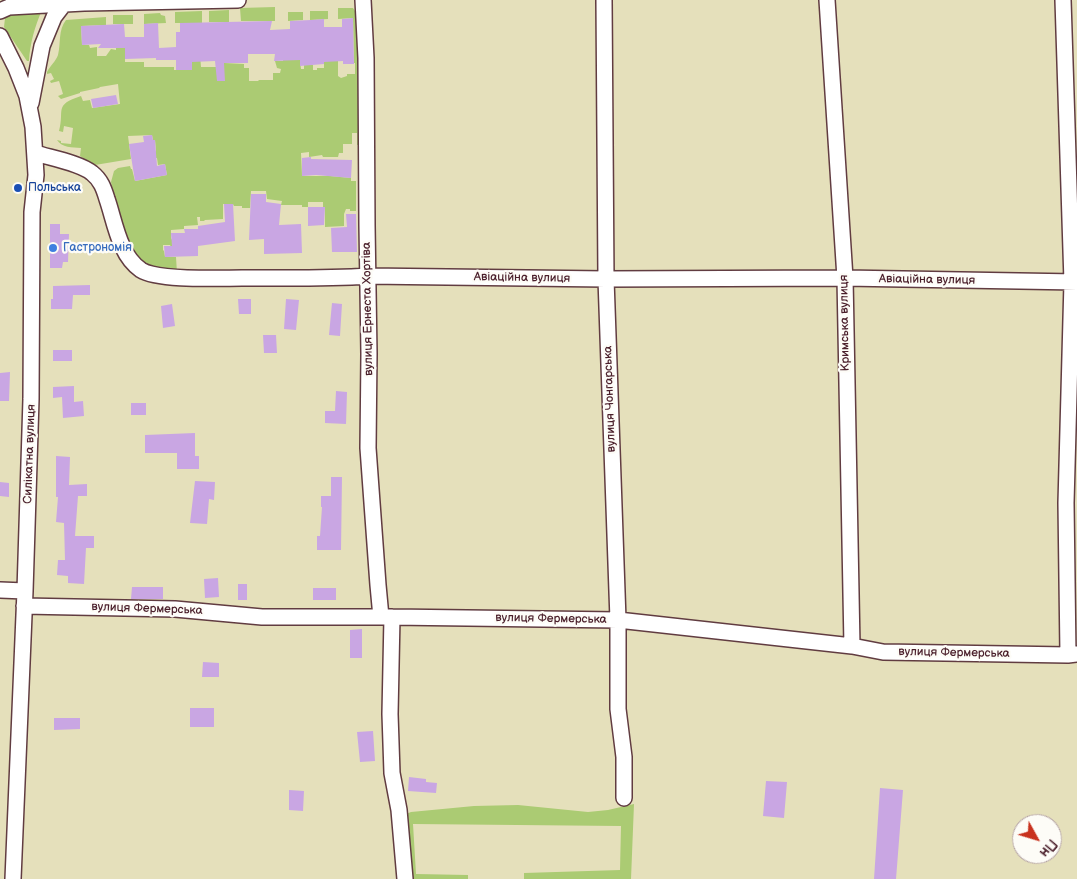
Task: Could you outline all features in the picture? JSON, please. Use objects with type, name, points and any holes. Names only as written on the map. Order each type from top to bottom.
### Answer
[{"type":"street","points":[[0,11],[9,8],[64,4],[238,0]]},
{"type":"street","name":"вулиця Ернеста Хортіва","points":[[364,0],[369,354],[368,448],[376,566],[387,617],[392,773],[399,810],[405,879]]},
{"type":"street","name":"вулиця Чонгарська","points":[[604,0],[606,279],[618,620],[618,709],[624,757],[624,798]]},
{"type":"street","name":"Кримська вулиця","points":[[827,0],[845,278],[852,646]]},
{"type":"street","points":[[1063,0],[1074,282],[1066,503],[1073,655]]},
{"type":"street","points":[[30,109],[42,46],[54,18],[64,4]]},
{"type":"street","name":"Силікатна вулиця","points":[[0,36],[16,68],[30,109],[36,176],[32,212],[31,399],[13,879]]},
{"type":"street","name":"Авіаційна вулиця","points":[[35,154],[83,167],[93,174],[102,185],[119,239],[131,261],[142,270],[157,276],[211,278],[334,278],[368,276],[606,279],[845,278],[1074,282]]},
{"type":"street","name":"вулиця Фермерська","points":[[0,590],[24,598],[262,616],[618,620],[852,646],[883,652],[1073,655]]},
{"type":"green space","points":[[275,7],[275,21],[241,21],[240,8]]},
{"type":"green space","points":[[338,8],[353,8],[357,14],[362,145],[357,145],[357,133],[352,133],[352,144],[343,144],[343,153],[339,153],[338,157],[323,157],[322,155],[309,157],[309,152],[301,153],[302,176],[330,176],[351,178],[351,181],[356,181],[356,211],[346,209],[344,226],[325,227],[325,207],[323,207],[323,202],[308,202],[308,207],[302,207],[302,205],[281,205],[282,201],[267,199],[266,191],[251,191],[250,208],[223,204],[223,219],[200,221],[200,217],[197,217],[198,225],[184,226],[184,229],[171,230],[171,238],[176,247],[163,245],[163,250],[165,257],[176,257],[177,273],[151,270],[125,244],[111,182],[114,171],[118,168],[130,166],[135,181],[167,175],[165,164],[158,165],[157,158],[154,158],[156,150],[155,140],[153,140],[152,135],[128,136],[131,159],[95,165],[80,156],[81,148],[64,146],[59,143],[57,140],[61,141],[61,143],[71,144],[73,128],[64,126],[63,132],[59,131],[63,105],[67,102],[81,96],[83,101],[90,100],[92,108],[120,104],[118,84],[80,92],[61,99],[58,96],[63,94],[59,81],[51,83],[50,81],[54,79],[51,73],[47,74],[47,72],[58,55],[63,24],[66,20],[106,17],[106,25],[81,26],[82,45],[89,45],[90,48],[97,47],[97,56],[106,56],[111,49],[125,48],[125,62],[144,62],[144,67],[174,67],[174,70],[192,70],[192,54],[200,54],[201,67],[216,67],[224,63],[244,64],[244,68],[249,68],[249,81],[258,81],[273,80],[273,73],[280,73],[281,69],[277,68],[275,61],[283,61],[283,59],[300,60],[301,69],[304,69],[304,65],[313,65],[313,70],[317,70],[317,68],[324,68],[324,58],[338,56],[338,76],[341,78],[347,76],[347,74],[355,74],[355,63],[353,18],[338,19]]},
{"type":"green space","points":[[42,10],[33,35],[29,61],[27,61],[4,27],[5,18],[8,14]]},
{"type":"green space","points":[[229,10],[229,22],[209,22],[209,11]]},
{"type":"green space","points":[[202,11],[202,23],[175,23],[175,12]]},
{"type":"green space","points":[[310,11],[328,11],[328,19],[310,20]]},
{"type":"green space","points":[[288,12],[303,12],[303,20],[288,21]]},
{"type":"green space","points":[[160,13],[165,16],[166,23],[144,24],[144,14]]},
{"type":"green space","points":[[113,15],[133,15],[133,24],[113,24]]},
{"type":"green space","points":[[634,804],[631,879],[524,879],[524,873],[620,870],[621,826],[413,824],[416,874],[468,875],[468,879],[407,879],[406,814],[411,812],[474,806],[518,805],[588,812]]},
{"type":"building","points":[[353,18],[354,64],[343,64],[343,61],[300,66],[300,60],[274,61],[275,54],[248,54],[248,63],[224,63],[225,81],[217,81],[215,61],[192,62],[192,70],[176,70],[176,60],[156,60],[156,58],[125,59],[125,48],[98,48],[101,44],[82,45],[81,26],[124,24],[125,37],[144,37],[144,24],[158,23],[159,48],[176,47],[176,32],[180,32],[180,23],[272,21],[270,30],[290,29],[290,21],[324,19],[324,27],[342,27],[342,19]]},
{"type":"building","points":[[116,95],[118,104],[93,108],[91,99]]},
{"type":"building","points":[[152,135],[153,140],[155,140],[157,166],[165,164],[167,175],[135,181],[129,144],[144,142],[143,136]]},
{"type":"building","points":[[311,157],[311,159],[352,160],[351,178],[316,175],[302,176],[302,158]]},
{"type":"building","points":[[251,194],[266,194],[266,202],[281,204],[279,225],[301,224],[302,253],[264,254],[264,239],[249,240]]},
{"type":"building","points":[[224,204],[233,204],[235,241],[198,246],[198,256],[165,257],[164,246],[172,246],[171,233],[185,233],[184,229],[198,229],[198,226],[225,222]]},
{"type":"building","points":[[308,207],[325,207],[324,225],[308,226]]},
{"type":"building","points":[[346,214],[356,214],[357,252],[332,252],[331,228],[347,227]]},
{"type":"building","points":[[50,224],[60,224],[60,234],[69,234],[68,262],[63,262],[62,268],[50,268]]},
{"type":"building","points":[[90,285],[90,295],[73,295],[72,309],[51,309],[53,286]]},
{"type":"building","points":[[238,299],[251,299],[251,314],[239,314]]},
{"type":"building","points":[[286,299],[299,300],[296,330],[284,329]]},
{"type":"building","points":[[332,303],[342,304],[340,336],[329,335]]},
{"type":"building","points":[[172,304],[175,326],[163,328],[161,306]]},
{"type":"building","points":[[263,335],[276,335],[277,353],[264,353]]},
{"type":"building","points":[[53,350],[72,350],[72,361],[53,361]]},
{"type":"building","points":[[10,372],[9,401],[0,401],[0,373]]},
{"type":"building","points":[[74,386],[74,402],[83,401],[84,416],[63,418],[62,397],[53,398],[53,387]]},
{"type":"building","points":[[336,391],[347,392],[346,424],[325,423],[325,411],[335,411]]},
{"type":"building","points":[[131,403],[146,403],[146,415],[131,415]]},
{"type":"building","points":[[195,433],[195,456],[199,456],[199,469],[177,469],[177,453],[145,453],[145,435]]},
{"type":"building","points":[[56,456],[70,457],[69,485],[87,484],[87,496],[78,496],[75,536],[94,536],[94,548],[86,548],[84,584],[68,583],[68,576],[57,575],[58,560],[65,560],[64,523],[56,522],[58,497],[56,497]]},
{"type":"building","points":[[331,477],[342,477],[341,550],[317,550],[317,536],[320,536],[321,496],[331,496]]},
{"type":"building","points":[[195,481],[215,482],[214,500],[209,499],[207,524],[190,523]]},
{"type":"building","points":[[0,482],[9,483],[9,497],[0,496]]},
{"type":"building","points":[[218,578],[219,597],[205,598],[204,579]]},
{"type":"building","points":[[238,584],[247,584],[247,600],[238,600]]},
{"type":"building","points":[[132,587],[163,587],[163,599],[131,599]]},
{"type":"building","points":[[313,588],[336,588],[336,600],[313,600]]},
{"type":"building","points":[[362,629],[362,658],[350,658],[350,630]]},
{"type":"building","points":[[203,662],[219,663],[219,677],[202,677]]},
{"type":"building","points":[[190,708],[214,708],[214,727],[190,727]]},
{"type":"building","points":[[54,718],[80,718],[80,729],[54,730]]},
{"type":"building","points":[[373,731],[375,761],[360,762],[357,732]]},
{"type":"building","points":[[409,777],[426,779],[426,782],[437,783],[436,793],[408,791]]},
{"type":"building","points":[[766,781],[787,782],[784,818],[763,816]]},
{"type":"building","points":[[880,788],[903,790],[896,879],[874,879]]},
{"type":"building","points":[[289,790],[304,791],[303,811],[289,810]]},
{"type":"place","name":"Польська","points":[[18,188]]},
{"type":"place","name":"Гастрономія","points":[[53,248]]}]
